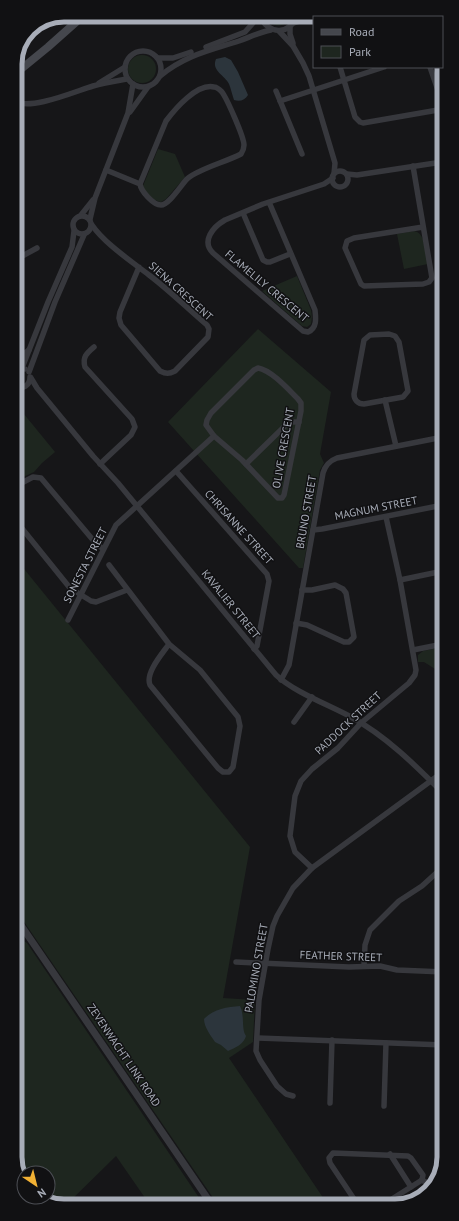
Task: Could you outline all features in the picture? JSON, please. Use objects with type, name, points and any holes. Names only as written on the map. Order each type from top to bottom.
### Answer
[{"type":"main road","points":[[22,68],[76,22]]},
{"type":"street","points":[[158,58],[179,57],[242,34],[249,29],[254,22]]},
{"type":"street","points":[[263,22],[271,30]]},
{"type":"street","points":[[160,76],[161,67],[158,58],[150,52],[140,51],[131,55],[127,60],[125,67],[127,79],[139,87],[148,87],[154,84],[160,76],[176,64],[187,58],[259,32],[271,30],[279,31],[297,22]]},
{"type":"street","points":[[291,24],[290,34],[293,46]]},
{"type":"street","points":[[279,31],[293,46],[305,68],[335,163],[333,176],[335,184]]},
{"type":"street","points":[[95,85],[125,67]]},
{"type":"street","points":[[340,68],[355,117],[360,122],[367,123],[437,110]]},
{"type":"street","points":[[280,101],[381,68]]},
{"type":"street","points":[[430,68],[437,87]]},
{"type":"street","points":[[22,104],[34,104],[95,85],[127,79]]},
{"type":"street","points":[[22,361],[30,348],[72,247],[74,220],[81,215],[94,198],[106,170],[128,114],[133,84]]},
{"type":"street","points":[[128,114],[148,87]]},
{"type":"street","points":[[106,170],[140,184],[146,196],[158,205],[163,205],[170,200],[193,175],[241,154],[244,148],[243,139],[228,104],[220,90],[214,87],[209,87],[194,92],[173,112],[166,121],[140,184]]},
{"type":"street","points":[[276,91],[302,154]]},
{"type":"street","points":[[335,163],[345,172],[348,181]]},
{"type":"street","points":[[324,184],[337,171],[357,175],[437,163]]},
{"type":"street","points":[[413,166],[432,275],[431,280],[423,284],[364,286],[361,284],[345,248],[347,241],[354,238],[423,226]]},
{"type":"street","points":[[269,202],[324,184],[345,185],[357,175]]},
{"type":"street","points":[[22,369],[29,372],[55,302],[91,222],[94,198]]},
{"type":"street","name":"FLAMELILY CRESCENT","points":[[269,202],[315,310],[315,325],[312,330],[308,332],[303,331],[210,250],[207,242],[208,236],[225,220],[269,202]]},
{"type":"street","name":"FLAMELILY CRESCENT","points":[[243,212],[263,260],[270,262],[290,254]]},
{"type":"street","points":[[81,215],[91,222]]},
{"type":"street","name":"SIENA CRESCENT","points":[[91,222],[97,234],[150,275],[207,325],[209,329],[208,337],[170,374],[160,371],[121,325],[119,318],[120,312],[139,267]]},
{"type":"street","points":[[74,231],[77,233],[97,234]]},
{"type":"street","points":[[22,256],[37,248]]},
{"type":"street","points":[[392,334],[399,342],[408,391],[403,396],[385,400],[362,404],[356,401],[354,396],[363,342],[366,337],[370,335],[392,334]]},
{"type":"street","points":[[94,347],[86,355],[84,361],[85,367],[132,419],[135,427],[131,435],[100,464]]},
{"type":"street","points":[[22,355],[30,348]]},
{"type":"street","name":"OLIVE CRESCENT","points":[[258,368],[264,368],[301,403],[299,422],[284,495],[282,498],[278,498],[246,464],[214,436],[206,425],[211,413],[254,370],[258,368]]},
{"type":"street","name":"KAVALIER STREET","points":[[29,372],[37,388],[281,680],[370,729],[413,763],[437,787]]},
{"type":"street","points":[[22,385],[31,378]]},
{"type":"street","points":[[22,386],[37,388]]},
{"type":"street","points":[[385,400],[396,446]]},
{"type":"street","points":[[246,464],[287,424],[299,422]]},
{"type":"street","name":"SONESTA STREET","points":[[68,620],[116,525],[214,436]]},
{"type":"street","name":"BRUNO STREET","points":[[281,680],[289,665],[323,473],[329,463],[337,458],[437,438]]},
{"type":"street","name":"CHRISANNE STREET","points":[[176,471],[267,574],[268,581],[257,646],[254,649]]},
{"type":"street","points":[[22,483],[33,477],[43,479],[93,540],[104,549]]},
{"type":"street","name":"MAGNUM STREET","points":[[313,530],[437,506]]},
{"type":"street","name":"PADDOCK STREET","points":[[312,868],[295,852],[291,842],[290,831],[295,796],[301,781],[338,748],[361,723],[413,679],[416,670],[400,580],[386,517]]},
{"type":"street","points":[[22,528],[70,588],[91,601],[96,602],[127,590]]},
{"type":"street","points":[[109,566],[169,644],[200,670],[238,717],[240,726],[233,767],[229,772],[223,772],[218,768],[149,682],[149,674],[169,644]]},
{"type":"street","points":[[400,580],[437,572]]},
{"type":"street","points":[[296,623],[307,625],[344,642],[349,642],[354,637],[346,593],[343,589],[335,585],[312,590],[302,590]]},
{"type":"street","points":[[413,650],[437,645]]},
{"type":"street","points":[[294,722],[312,697]]},
{"type":"street","name":"PALOMINO STREET","points":[[293,1096],[282,1091],[260,1060],[256,1051],[258,1038],[259,1000],[273,926],[282,906],[293,888],[312,868],[437,776]]},
{"type":"street","points":[[364,966],[365,945],[367,937],[373,926],[399,901],[422,886],[437,872]]},
{"type":"street","name":"ZEVENWACHT LINK ROAD","points":[[22,927],[208,1199]]},
{"type":"street","name":"FEATHER STREET","points":[[236,962],[349,967],[380,966],[397,970],[437,972]]},
{"type":"street","points":[[258,1038],[437,1045]]},
{"type":"street","points":[[330,1103],[332,1040]]},
{"type":"street","points":[[384,1106],[386,1043]]},
{"type":"street","points":[[355,1199],[330,1163],[330,1155],[335,1152],[405,1155],[411,1158],[423,1175],[422,1180]]},
{"type":"street","points":[[390,1154],[411,1187]]},
{"type":"street","points":[[422,1180],[428,1183]]},
{"type":"street","points":[[392,1199],[422,1180]]},
{"type":"green space","points":[[270,22],[287,22],[278,26]]},
{"type":"green space","points":[[142,55],[152,59],[156,69],[152,79],[142,83],[132,79],[128,69],[132,59]]},
{"type":"green space","points":[[158,149],[175,154],[185,177],[166,199],[161,202],[150,196],[143,186]]},
{"type":"green space","points":[[414,231],[421,236],[423,240],[428,264],[404,269],[397,234]]},
{"type":"green space","points":[[297,276],[311,310],[311,324],[307,327],[302,326],[262,291]]},
{"type":"green space","points":[[258,329],[331,392],[320,454],[324,463],[320,470],[303,568],[299,568],[168,422]]},
{"type":"green space","points":[[22,412],[55,452],[34,472],[22,478]]},
{"type":"green space","points":[[22,566],[250,847],[223,998],[255,1000],[253,1042],[229,1058],[324,1199],[214,1199],[22,919]]},
{"type":"green space","points":[[437,648],[437,670],[424,662],[418,662],[418,655],[423,651]]},
{"type":"green space","points":[[22,940],[27,943],[200,1199],[146,1199],[116,1156],[72,1199],[56,1198],[56,1165],[22,1165],[22,1163]]},
{"type":"shaded area","points":[[225,57],[231,60],[248,95],[242,100],[234,100],[229,84],[215,67],[216,59]]},
{"type":"shaded area","points":[[240,1006],[246,1036],[241,1043],[228,1051],[215,1042],[206,1028],[204,1019],[216,1011]]}]
